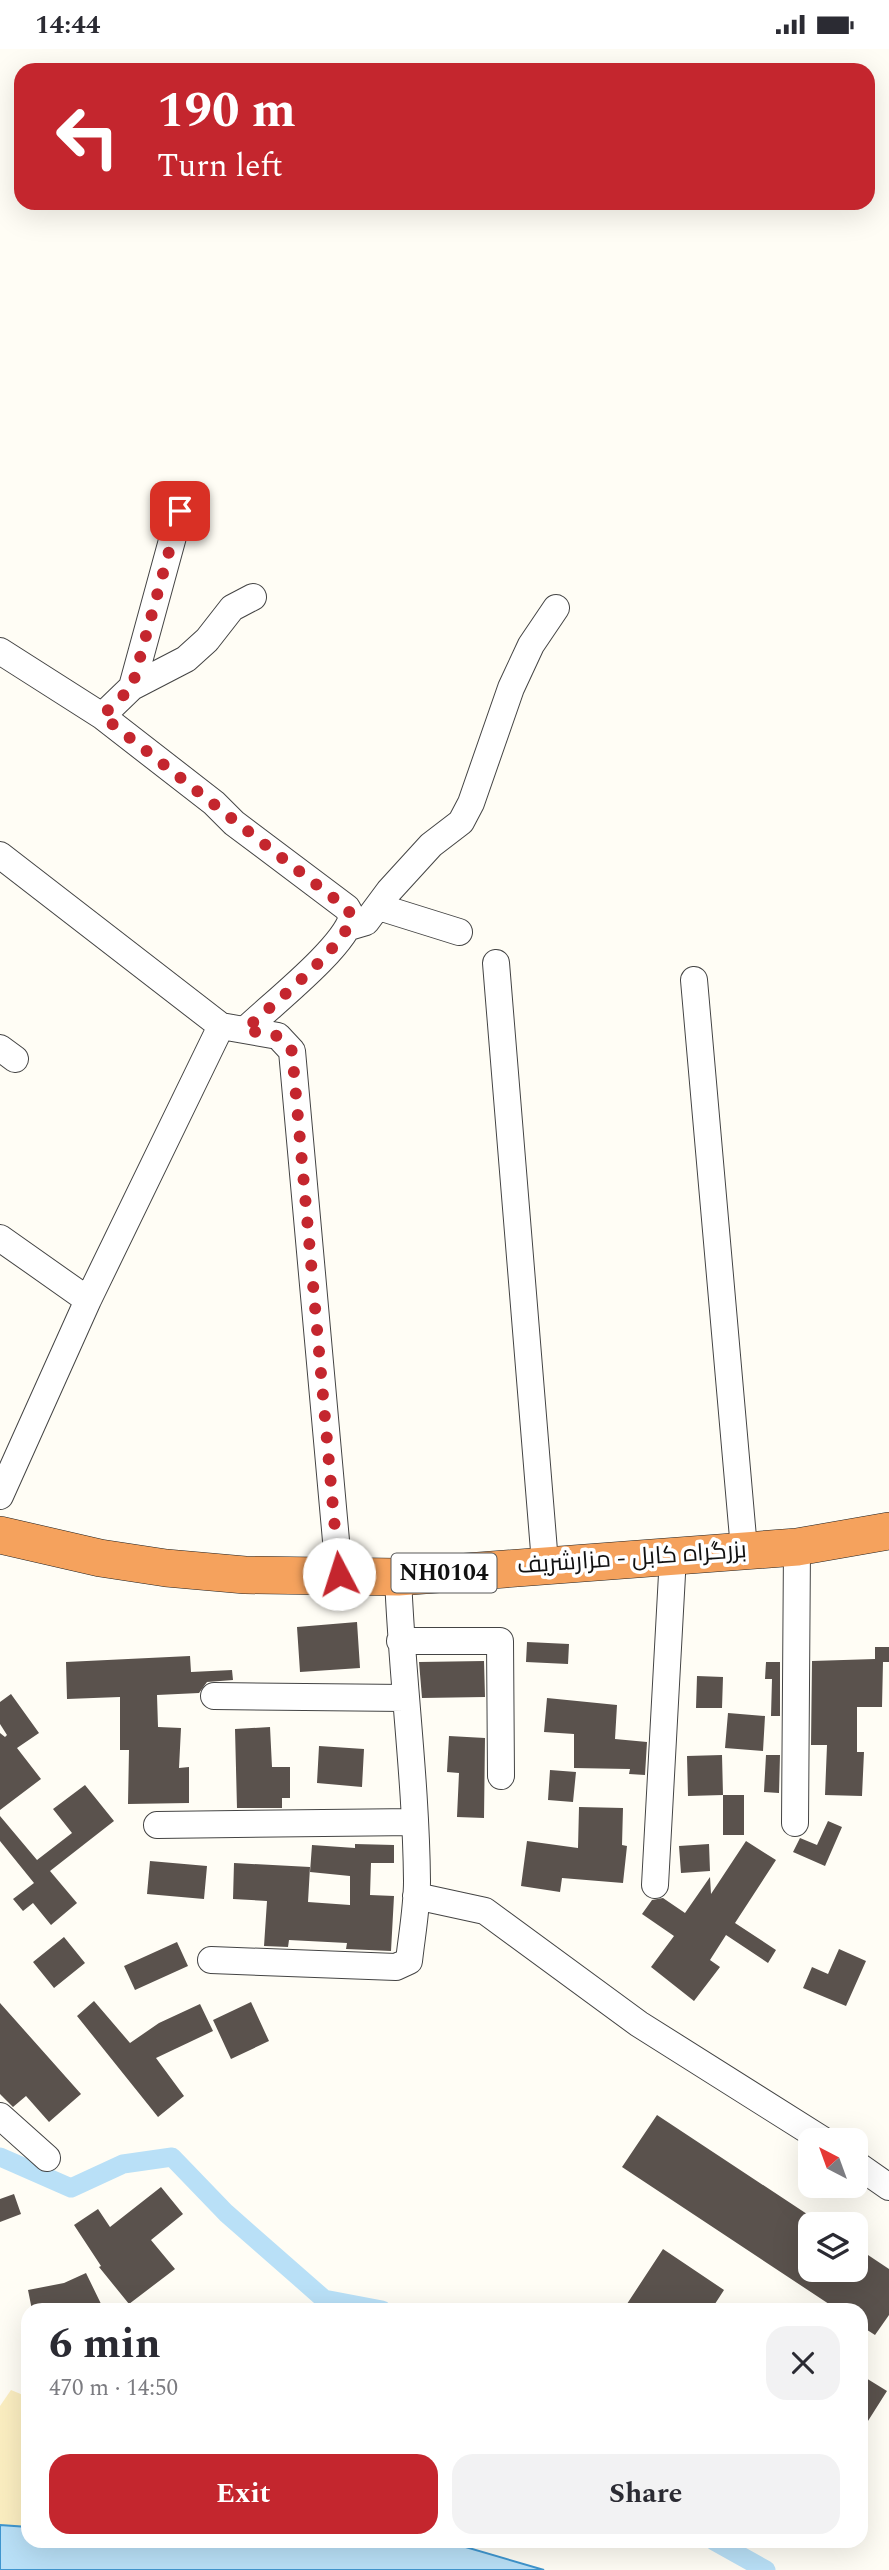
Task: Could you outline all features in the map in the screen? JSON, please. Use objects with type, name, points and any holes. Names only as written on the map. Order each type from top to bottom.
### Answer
[{"type":"highway","name":"بزرگراه کابل - مزارشریف","points":[[0,1535],[100,1558],[166,1568],[245,1575],[339,1574],[398,1577],[545,1563],[797,1547],[889,1531]]},
{"type":"street","points":[[132,687],[180,511]]},
{"type":"street","points":[[102,716],[132,687],[186,659],[207,639],[232,608],[253,597]]},
{"type":"street","points":[[349,927],[366,922],[389,891],[431,845],[461,822],[471,803],[511,688],[531,645],[556,608]]},
{"type":"street","points":[[0,651],[102,716],[214,803],[234,823],[347,908],[352,917],[349,927],[332,948],[233,1028],[88,1300],[0,1496]]},
{"type":"street","points":[[0,855],[233,1028],[278,1036],[292,1051],[339,1574]]},
{"type":"street","points":[[379,907],[459,932]]},
{"type":"street","points":[[496,963],[545,1563]]},
{"type":"street","points":[[694,980],[744,1549]]},
{"type":"street","points":[[0,1238],[88,1300]]},
{"type":"street","points":[[795,1823],[797,1547]]},
{"type":"street","points":[[655,1885],[673,1556]]},
{"type":"street","points":[[211,1959],[396,1968],[409,1961],[416,1896],[415,1822],[412,1750],[400,1641],[398,1577]]},
{"type":"street","points":[[400,1641],[500,1641],[500,1776]]},
{"type":"street","points":[[214,1696],[405,1697]]},
{"type":"street","points":[[157,1825],[415,1822]]},
{"type":"street","points":[[416,1896],[485,1911],[639,2024],[804,2128]]},
{"type":"street","points":[[0,2116],[47,2158]]},
{"type":"street","points":[[868,2172],[889,2187]]},
{"type":"sand","points":[[11,2390],[21,2394],[21,2526],[0,2525],[0,2406]]},
{"type":"water","points":[[0,2525],[21,2526],[21,2548],[469,2548],[544,2570],[0,2570]]},
{"type":"building","points":[[357,1622],[360,1668],[300,1672],[297,1627]]},
{"type":"building","points":[[527,1642],[569,1644],[568,1664],[526,1662]]},
{"type":"building","points":[[875,1647],[889,1647],[889,1662],[883,1662],[882,1707],[857,1707],[857,1752],[864,1752],[862,1796],[825,1795],[827,1745],[811,1745],[812,1661],[875,1659]]},
{"type":"building","points":[[190,1656],[191,1672],[232,1670],[233,1680],[207,1682],[199,1693],[157,1695],[158,1727],[181,1728],[179,1768],[189,1767],[189,1803],[128,1804],[129,1750],[120,1750],[120,1697],[67,1699],[66,1662]]},
{"type":"building","points":[[484,1661],[485,1697],[422,1698],[419,1662]]},
{"type":"building","points":[[766,1662],[780,1662],[780,1716],[771,1716],[772,1679],[765,1679]]},
{"type":"building","points":[[697,1676],[723,1677],[722,1708],[696,1708]]},
{"type":"building","points":[[11,1694],[39,1733],[17,1748],[41,1779],[0,1810],[0,1733],[5,1737],[7,1735],[0,1724],[0,1702]]},
{"type":"building","points":[[547,1698],[617,1705],[615,1739],[647,1742],[645,1775],[629,1774],[630,1769],[574,1768],[574,1734],[544,1732]]},
{"type":"building","points":[[728,1713],[765,1716],[763,1751],[725,1748]]},
{"type":"building","points":[[270,1727],[272,1767],[290,1767],[290,1798],[282,1798],[282,1808],[237,1808],[235,1729]]},
{"type":"building","points":[[449,1736],[485,1738],[484,1818],[457,1817],[459,1773],[447,1772]]},
{"type":"building","points":[[319,1746],[364,1749],[362,1787],[317,1783]]},
{"type":"building","points":[[722,1755],[723,1795],[688,1796],[687,1756]]},
{"type":"building","points":[[766,1755],[780,1755],[779,1793],[764,1792]]},
{"type":"building","points":[[550,1770],[576,1772],[573,1802],[548,1800]]},
{"type":"building","points":[[85,1785],[114,1821],[50,1871],[77,1903],[51,1925],[33,1903],[23,1911],[13,1899],[34,1883],[0,1841],[0,1816],[37,1860],[72,1833],[53,1809]]},
{"type":"building","points":[[723,1795],[744,1795],[744,1835],[723,1835]]},
{"type":"building","points":[[579,1807],[623,1808],[622,1845],[627,1846],[623,1883],[562,1878],[560,1892],[521,1886],[527,1841],[578,1848]]},
{"type":"building","points":[[828,1821],[842,1827],[825,1866],[793,1852],[800,1838],[817,1845]]},
{"type":"building","points":[[746,1841],[776,1860],[735,1923],[776,1950],[768,1963],[726,1935],[710,1960],[720,1967],[694,2001],[651,1967],[674,1936],[642,1914],[652,1900],[663,1898],[685,1913],[710,1877],[711,1894]]},
{"type":"building","points":[[355,1844],[394,1845],[394,1863],[371,1863],[370,1895],[394,1896],[391,1951],[346,1949],[347,1943],[289,1940],[288,1947],[264,1946],[267,1901],[233,1899],[234,1863],[310,1867],[308,1902],[350,1905],[350,1876],[310,1872],[312,1845],[355,1848]]},
{"type":"building","points":[[709,1844],[710,1871],[681,1873],[679,1846]]},
{"type":"building","points":[[150,1861],[207,1866],[204,1899],[147,1894]]},
{"type":"building","points":[[64,1937],[85,1963],[54,1988],[33,1962]]},
{"type":"building","points":[[177,1942],[188,1966],[135,1990],[124,1966]]},
{"type":"building","points":[[839,1949],[866,1961],[846,2006],[803,1988],[812,1967],[828,1974]]},
{"type":"building","points":[[94,2001],[130,2043],[159,2023],[200,2004],[213,2031],[156,2058],[184,2096],[158,2117],[77,2016]]},
{"type":"building","points":[[251,2002],[269,2041],[231,2059],[213,2020]]},
{"type":"building","points":[[0,2003],[81,2094],[49,2122],[26,2096],[13,2107],[0,2094]]},
{"type":"building","points":[[657,2115],[804,2212],[798,2212],[798,2282],[868,2282],[868,2255],[889,2269],[889,2315],[875,2335],[868,2330],[868,2303],[827,2303],[622,2167]]},
{"type":"building","points":[[161,2187],[183,2214],[151,2240],[175,2269],[130,2303],[99,2267],[101,2266],[74,2225],[98,2209],[110,2227]]},
{"type":"building","points":[[14,2194],[21,2214],[0,2222],[0,2199]]},
{"type":"building","points":[[663,2249],[724,2290],[716,2303],[628,2303]]},
{"type":"building","points":[[86,2273],[101,2303],[31,2303],[28,2290],[64,2283]]},
{"type":"building","points":[[868,2379],[887,2391],[868,2421]]},
{"type":"waterway","points":[[0,2157],[71,2188],[123,2164],[172,2157],[226,2213],[324,2299],[345,2303]]},
{"type":"waterway","points":[[727,2548],[766,2570]]},
{"type":"route","points":[[180,511],[132,687],[102,716],[214,803],[234,823],[347,908],[352,917],[349,927],[332,948],[245,1030],[278,1036],[286,1041],[292,1051],[339,1574]]}]
